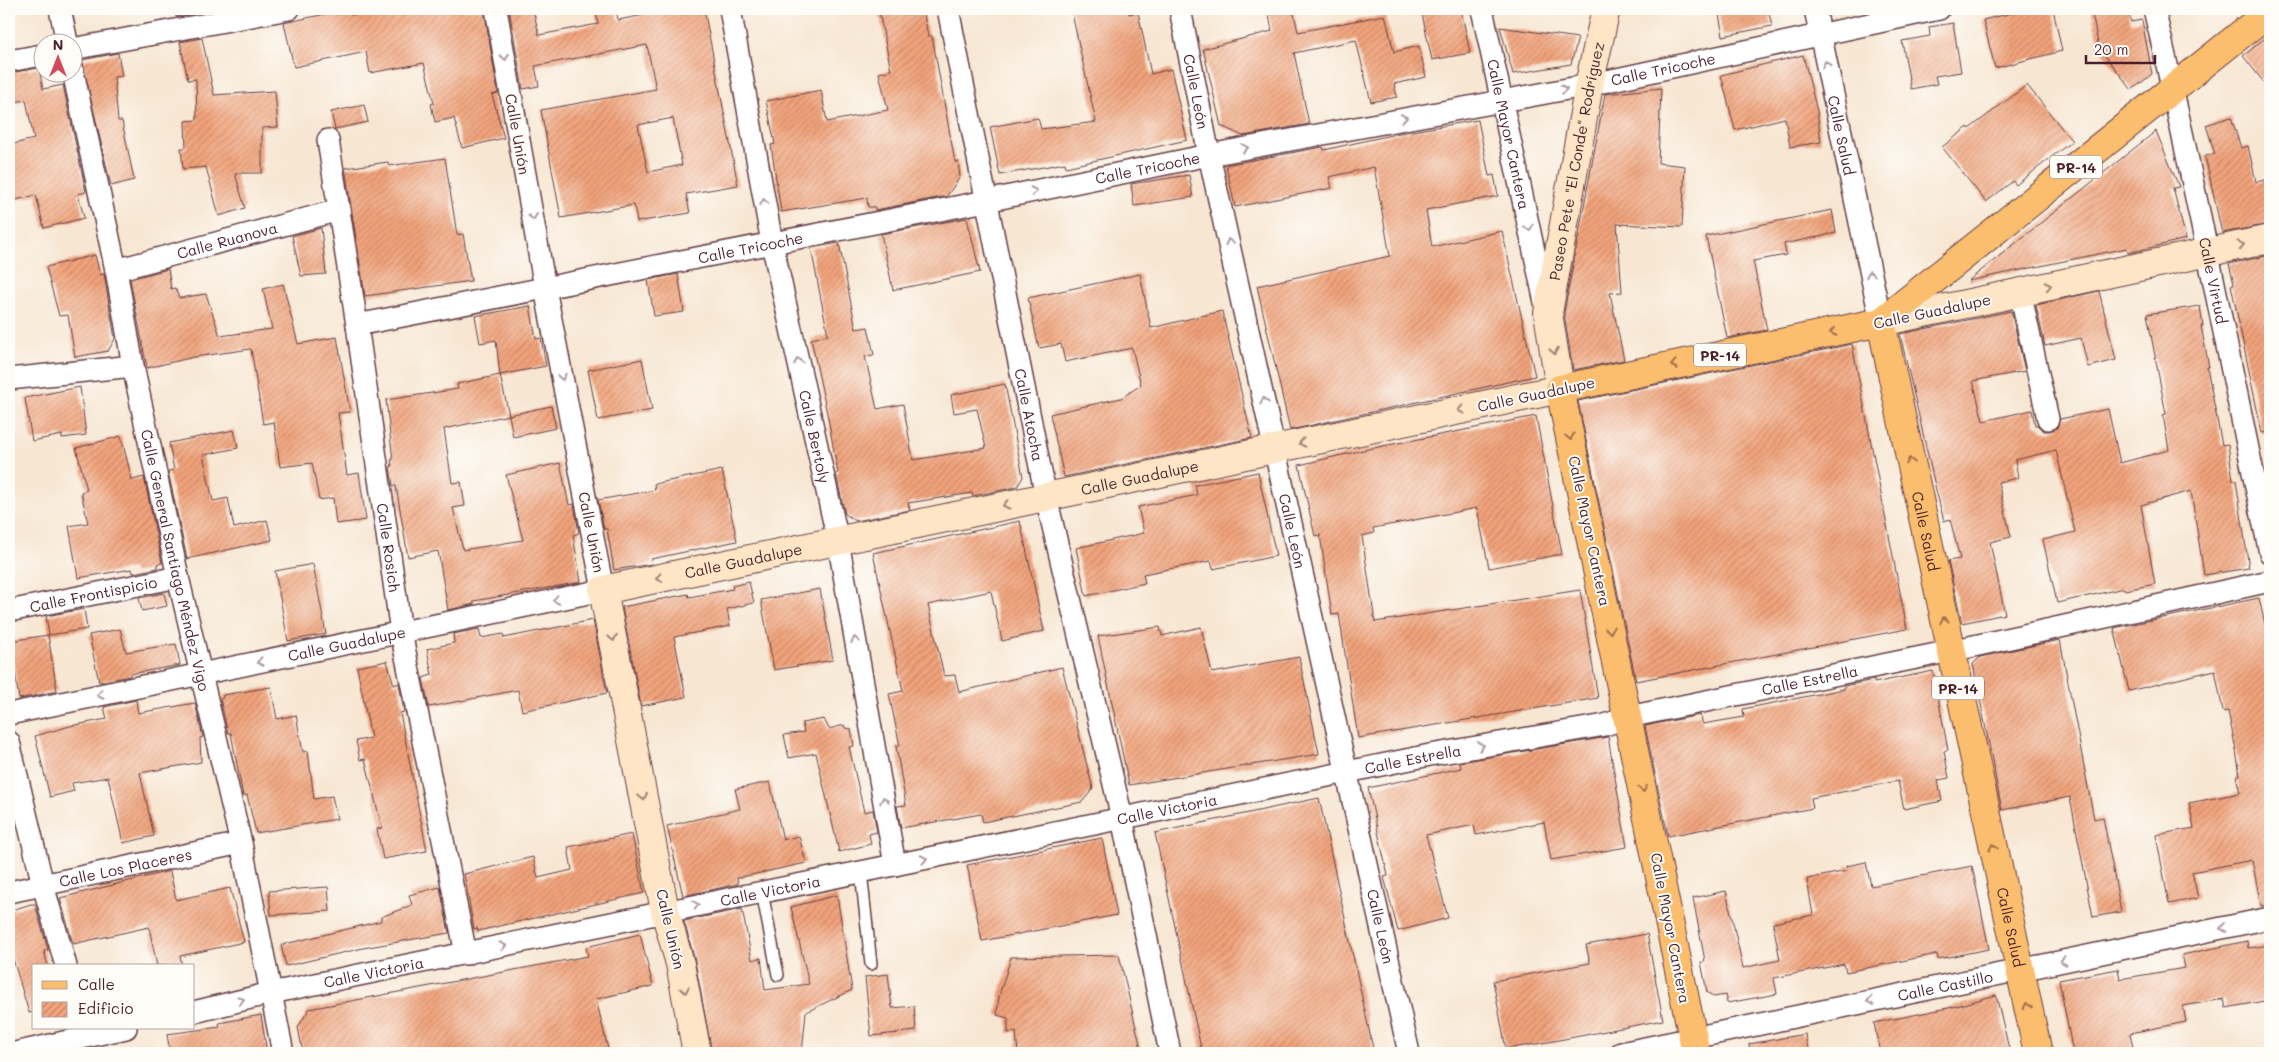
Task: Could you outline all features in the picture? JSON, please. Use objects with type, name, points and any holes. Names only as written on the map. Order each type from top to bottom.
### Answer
[{"type":"main road","name":"PR-14","points":[[1880,322],[2270,11]]},
{"type":"main road","name":"Calle Guadalupe","points":[[1560,389],[1880,322]]},
{"type":"main road","name":"Calle Salud","points":[[1880,322],[2038,1053]]},
{"type":"main road","name":"Calle Mayor Cantera","points":[[1560,389],[1694,1045]]},
{"type":"street","points":[[60,9],[65,32]]},
{"type":"street","points":[[82,47],[289,9]]},
{"type":"street","name":"Calle Unión","points":[[496,9],[603,590],[665,911],[680,964],[697,1053]]},
{"type":"street","name":"Calle Bertoly","points":[[730,9],[772,243],[838,541],[895,865]]},
{"type":"street","name":"Calle Atocha","points":[[948,9],[1046,497],[1122,818],[1170,1053]]},
{"type":"street","name":"Calle León","points":[[1180,9],[1209,154],[1348,773],[1408,1053]]},
{"type":"street","name":"Calle Mayor Cantera","points":[[1482,9],[1548,313],[1560,389]]},
{"type":"street","name":"Paseo Pete \"El Conde\" Rodríguez","points":[[1548,313],[1589,85],[1606,9]]},
{"type":"street","name":"Calle Salud","points":[[1815,9],[1880,322]]},
{"type":"street","name":"Calle Tricoche","points":[[357,325],[986,201],[1209,154],[1589,85],[1820,33],[1939,9]]},
{"type":"street","name":"Calle Virtud","points":[[2154,9],[2209,253],[2236,397],[2270,553]]},
{"type":"street","points":[[9,62],[32,57]]},
{"type":"street","name":"Calle General Santiago Méndez Vigo","points":[[75,82],[116,270],[133,366],[178,577],[241,843],[283,1053]]},
{"type":"street","name":"Calle Rosich","points":[[328,140],[357,325],[401,632],[466,954]]},
{"type":"street","name":"Calle Ruanova","points":[[116,270],[339,210]]},
{"type":"street","name":"Calle Guadalupe","points":[[1880,322],[2270,239]]},
{"type":"street","points":[[2020,292],[2048,420]]},
{"type":"street","points":[[9,379],[133,366]]},
{"type":"street","name":"Calle Guadalupe","points":[[9,714],[1560,389]]},
{"type":"street","name":"Calle Frontispicio","points":[[9,611],[178,577]]},
{"type":"street","name":"Calle Estrella","points":[[1348,773],[1430,755],[1605,725],[1628,717],[1951,651],[2270,581]]},
{"type":"street","points":[[9,742],[43,885],[65,964]]},
{"type":"street","name":"Calle Victoria","points":[[195,1012],[271,993],[466,954],[665,911],[1348,773]]},
{"type":"street","name":"Calle Los Placeres","points":[[9,892],[241,843]]},
{"type":"street","name":"Calle Castillo","points":[[1621,1053],[1694,1045],[2019,970],[2270,918]]},
{"type":"street","points":[[16,1053],[85,1033],[110,1030]]},
{"type":"lane","points":[[862,872],[871,964]]},
{"type":"lane","points":[[762,892],[778,975]]},
{"type":"building","points":[[174,9],[196,9],[197,13],[176,17]]},
{"type":"building","points":[[348,9],[351,15],[387,9],[484,9],[498,93],[492,95],[504,138],[462,148],[454,118],[435,122],[431,104],[434,103],[424,63],[370,73],[366,52],[294,67],[284,23]]},
{"type":"building","points":[[509,9],[533,9],[539,35],[598,24],[595,9],[616,9],[618,20],[675,9],[704,9],[738,185],[686,194],[690,213],[637,222],[634,205],[561,218],[541,110],[656,89],[647,45],[535,66],[539,86],[523,89]],"holes":[[[673,118],[682,165],[648,172],[638,125]]]},
{"type":"building","points":[[896,9],[923,9],[928,36],[932,36],[955,162],[958,161],[960,177],[947,196],[875,210],[875,207],[868,207],[867,198],[781,212],[771,145],[775,144],[766,101],[821,90],[827,122],[888,110],[879,73],[891,70],[879,12]]},
{"type":"building","points":[[1071,9],[1128,9],[1129,14],[1138,12],[1151,74],[1171,69],[1187,140],[1066,167],[1065,163],[1000,175],[990,127],[1038,118],[1041,129],[1096,122]]},
{"type":"building","points":[[1268,9],[1293,9],[1298,32],[1385,15],[1394,52],[1419,46],[1426,77],[1394,84],[1397,97],[1371,102],[1356,40],[1294,53],[1309,124],[1243,136],[1221,126],[1203,49],[1272,31]]},
{"type":"building","points":[[1421,9],[1461,9],[1470,53],[1432,60]]},
{"type":"building","points":[[1718,9],[1768,9],[1772,26],[1723,36]]},
{"type":"building","points":[[2029,9],[2053,9],[2062,51],[1995,68],[1983,20]]},
{"type":"building","points":[[2091,9],[2128,9],[2131,22],[2142,20],[2152,74],[2132,90],[2099,48]]},
{"type":"building","points":[[1953,23],[1961,72],[1935,76],[1937,84],[1911,89],[1902,41],[1930,36],[1929,27]]},
{"type":"building","points":[[1500,27],[1578,38],[1571,64],[1513,74]]},
{"type":"building","points":[[2270,34],[2270,90],[2243,56]]},
{"type":"building","points":[[202,38],[214,95],[275,91],[278,127],[262,128],[262,173],[235,173],[245,208],[219,216],[206,167],[183,169],[181,148],[186,148],[185,121],[197,120],[196,79],[188,80],[180,42]]},
{"type":"building","points":[[118,53],[122,76],[114,77],[118,121],[122,121],[134,180],[111,186],[82,60]]},
{"type":"building","points":[[1803,55],[1817,111],[1821,142],[1790,147],[1785,118],[1735,130],[1721,75]]},
{"type":"building","points":[[32,69],[32,82],[42,82],[43,89],[63,85],[86,192],[78,194],[84,218],[44,228],[36,195],[16,200],[9,171],[9,145],[34,139],[26,100],[9,103],[9,73]]},
{"type":"building","points":[[2027,85],[2072,141],[2016,185],[2013,181],[1986,202],[1942,147]]},
{"type":"building","points":[[1661,88],[1658,163],[1685,166],[1682,227],[1617,224],[1622,292],[1610,293],[1624,360],[1573,370],[1564,313],[1605,94]]},
{"type":"building","points":[[364,105],[368,122],[335,129],[331,112]]},
{"type":"building","points":[[2231,117],[2241,148],[2248,146],[2256,182],[2270,179],[2270,224],[2222,233],[2205,156],[2215,154],[2206,125]]},
{"type":"building","points":[[1478,120],[1489,176],[1494,175],[1498,196],[1426,210],[1432,247],[1502,231],[1535,376],[1290,430],[1257,286],[1390,256],[1374,167],[1329,177],[1332,188],[1235,207],[1226,165],[1323,147],[1324,150],[1400,133]]},
{"type":"building","points":[[2156,131],[2179,187],[2173,188],[2186,239],[2128,253],[2127,248],[1968,281]]},
{"type":"building","points":[[445,158],[457,235],[463,234],[471,281],[365,296],[345,168],[388,162],[389,166]]},
{"type":"building","points":[[1189,175],[1193,197],[1134,206],[1131,184]]},
{"type":"building","points":[[1832,210],[1836,233],[1784,244],[1786,255],[1753,261],[1767,330],[1727,338],[1706,236]]},
{"type":"building","points":[[967,218],[980,272],[893,290],[881,234]]},
{"type":"building","points":[[321,228],[326,274],[301,276],[292,236]]},
{"type":"building","points":[[839,243],[856,329],[868,327],[874,355],[865,356],[877,409],[903,404],[913,460],[986,448],[977,409],[954,413],[951,395],[1005,384],[1023,477],[1017,487],[973,496],[972,493],[908,503],[910,510],[856,521],[845,514],[836,474],[838,473],[828,418],[811,339],[828,335],[811,248]]},
{"type":"building","points":[[95,255],[100,275],[104,274],[115,339],[108,351],[75,357],[68,315],[59,316],[46,267]]},
{"type":"building","points":[[2270,255],[2270,432],[2262,433],[2231,285],[2234,284],[2229,264]]},
{"type":"building","points":[[168,269],[171,289],[175,288],[179,298],[206,294],[220,336],[272,329],[263,289],[283,284],[298,344],[337,337],[350,412],[338,413],[347,475],[359,473],[366,520],[336,524],[333,498],[319,500],[312,463],[280,467],[274,422],[263,424],[251,349],[194,357],[147,368],[130,279]]},
{"type":"building","points":[[678,274],[684,312],[654,316],[648,280]]},
{"type":"building","points":[[1140,274],[1151,328],[1222,311],[1252,438],[1064,477],[1050,414],[1121,398],[1141,385],[1132,348],[1065,362],[1061,344],[1039,348],[1028,298]]},
{"type":"building","points":[[2099,291],[2116,360],[2088,367],[2081,338],[2045,346],[2036,305]]},
{"type":"building","points":[[530,306],[536,339],[541,338],[546,366],[500,375],[496,340],[480,343],[475,316]]},
{"type":"building","points":[[2200,306],[2203,326],[2201,326],[2209,367],[2207,367],[2222,445],[2228,444],[2233,480],[2236,480],[2249,568],[2204,575],[2191,491],[2141,505],[2155,584],[2125,590],[2124,588],[2057,603],[2043,540],[2075,532],[2056,450],[2015,460],[2018,478],[1998,482],[2011,537],[1990,542],[2005,614],[1962,623],[1948,561],[1960,559],[1950,519],[1944,521],[1900,334],[2011,311],[2025,371],[1973,381],[1983,421],[2032,410],[2035,425],[2044,431],[2050,431],[2057,428],[2060,419],[2108,409],[2120,463],[2169,450],[2163,415],[2166,414],[2147,314]]},
{"type":"building","points":[[1852,344],[1907,629],[1636,681],[1578,401]]},
{"type":"building","points":[[642,359],[652,410],[598,420],[588,370]]},
{"type":"building","points":[[500,375],[509,415],[444,429],[452,483],[461,482],[465,506],[453,508],[463,550],[523,540],[506,475],[560,463],[569,505],[574,504],[579,533],[573,535],[581,582],[474,601],[474,604],[448,610],[438,551],[408,557],[396,486],[393,486],[390,467],[392,467],[391,460],[393,460],[386,400],[458,389],[457,384]]},
{"type":"building","points":[[80,387],[86,435],[62,438],[62,435],[32,441],[25,398]]},
{"type":"building","points":[[551,406],[556,428],[513,437],[509,415]]},
{"type":"building","points":[[1536,416],[1562,554],[1489,568],[1477,508],[1373,528],[1374,533],[1362,536],[1375,622],[1580,590],[1598,698],[1358,738],[1339,614],[1332,615],[1320,535],[1315,536],[1299,465],[1368,449]]},
{"type":"building","points":[[234,430],[238,448],[203,455],[213,501],[228,498],[234,528],[267,520],[272,540],[187,559],[168,471],[174,470],[169,443]]},
{"type":"building","points":[[121,436],[132,480],[144,477],[162,563],[157,564],[158,568],[133,573],[132,569],[78,578],[69,526],[88,523],[81,492],[87,490],[76,448]]},
{"type":"building","points":[[722,470],[737,541],[651,559],[652,564],[614,570],[607,529],[604,529],[598,500],[655,490],[654,484]]},
{"type":"building","points":[[1258,472],[1276,556],[1213,569],[1211,561],[1143,574],[1145,583],[1086,596],[1076,548],[1144,533],[1138,507],[1197,495],[1195,485]]},
{"type":"building","points":[[1020,521],[1044,631],[1002,641],[991,591],[928,605],[944,676],[955,675],[959,692],[1062,667],[1093,789],[1082,802],[983,822],[981,814],[901,828],[897,806],[906,805],[896,746],[900,746],[889,694],[903,691],[873,553]]},
{"type":"building","points":[[313,564],[326,634],[288,641],[275,571]]},
{"type":"building","points":[[749,582],[754,603],[727,609],[730,626],[674,637],[686,697],[641,706],[622,607],[688,594],[689,597],[733,589],[732,586]]},
{"type":"building","points":[[820,589],[833,660],[774,670],[761,600]]},
{"type":"building","points":[[164,593],[167,606],[142,611],[139,598]]},
{"type":"building","points":[[2259,598],[2270,647],[2270,905],[2261,906],[2252,860],[2192,872],[2198,898],[2169,904],[2156,835],[2194,828],[2189,803],[2240,793],[2236,776],[2240,775],[2235,745],[2228,711],[2223,712],[2215,670],[2129,691],[2114,628]]},
{"type":"building","points":[[84,609],[87,629],[49,635],[46,616]]},
{"type":"building","points":[[593,620],[607,693],[522,711],[518,690],[429,707],[423,678],[432,675],[427,649],[454,643],[453,634],[479,629],[481,638],[503,634],[504,638]]},
{"type":"building","points":[[1160,627],[1162,636],[1201,627],[1212,673],[1299,657],[1319,754],[1129,785],[1098,636]]},
{"type":"building","points":[[120,629],[126,652],[176,644],[180,665],[99,682],[89,635]]},
{"type":"building","points":[[48,635],[57,691],[19,699],[10,641]]},
{"type":"building","points":[[2060,640],[2094,819],[2103,817],[2121,912],[2093,917],[2070,797],[2002,810],[1973,664],[1980,657]]},
{"type":"building","points":[[387,661],[394,685],[399,683],[404,712],[400,713],[427,851],[383,859],[377,829],[382,828],[365,759],[360,760],[356,741],[371,738],[357,667]]},
{"type":"building","points":[[1933,671],[1948,750],[1944,751],[1949,778],[1938,780],[1942,801],[1904,809],[1898,781],[1811,798],[1813,808],[1668,836],[1645,726],[1700,715],[1703,724],[1744,717],[1743,709],[1844,689],[1844,686],[1874,680],[1874,683]]},
{"type":"building","points":[[271,687],[277,719],[296,715],[303,752],[308,751],[314,799],[332,796],[337,819],[256,833],[247,795],[243,796],[231,733],[228,733],[220,699],[223,698],[223,695]]},
{"type":"building","points":[[136,700],[138,713],[195,703],[203,737],[200,738],[201,762],[140,773],[154,836],[123,843],[108,777],[72,783],[74,791],[50,797],[35,736],[70,726],[107,719],[104,707]]},
{"type":"building","points":[[824,719],[829,729],[844,725],[845,728],[851,729],[854,746],[849,747],[864,812],[873,810],[877,832],[869,834],[871,844],[839,852],[816,753],[789,758],[784,735],[804,732],[802,723]]},
{"type":"building","points":[[1608,737],[1627,847],[1551,860],[1544,822],[1476,835],[1474,825],[1426,835],[1448,918],[1398,931],[1384,877],[1388,876],[1368,788],[1461,768],[1460,762]]},
{"type":"building","points":[[770,782],[783,840],[799,836],[806,863],[737,878],[738,884],[683,896],[667,826],[740,809],[735,789]]},
{"type":"building","points":[[1319,798],[1374,1053],[1202,1053],[1155,833]]},
{"type":"building","points":[[632,834],[644,893],[478,931],[477,928],[474,929],[464,874],[533,857],[538,878],[572,870],[568,847]]},
{"type":"building","points":[[1102,838],[1117,915],[982,941],[967,865]]},
{"type":"building","points":[[1866,862],[1871,886],[1972,866],[1989,949],[1938,959],[1937,954],[1846,972],[1844,964],[1774,978],[1777,994],[1727,1003],[1725,995],[1714,997],[1707,992],[1701,962],[1705,961],[1693,898],[1726,891],[1743,968],[1780,960],[1773,923],[1813,915],[1807,879],[1847,871],[1846,866]]},
{"type":"building","points":[[170,871],[176,900],[230,888],[244,942],[180,956],[182,964],[157,964],[149,927],[73,944],[60,898]]},
{"type":"building","points":[[328,887],[330,911],[271,915],[269,891]]},
{"type":"building","points":[[440,887],[449,933],[363,948],[286,966],[281,945],[381,921],[381,917],[412,905],[409,895]]},
{"type":"building","points":[[837,895],[852,990],[806,1012],[802,1053],[712,1053],[695,961],[684,921],[742,909],[752,960],[761,958],[765,990],[809,984],[791,907]]},
{"type":"building","points":[[35,904],[48,950],[44,951],[47,964],[32,964],[32,1012],[29,1013],[9,945],[9,911]]},
{"type":"building","points":[[640,934],[653,986],[596,999],[609,1053],[303,1053],[298,1027],[309,1009],[588,956],[586,947]]},
{"type":"building","points":[[1647,934],[1663,1020],[1506,1049],[1493,981],[1590,963],[1586,945]]},
{"type":"building","points":[[2247,941],[2248,948],[2270,945],[2270,1000],[2226,1008],[2224,999],[2183,1006],[2186,1022],[2130,1033],[2134,1053],[2073,1053],[2059,980],[2118,969],[2120,979],[2185,968],[2182,955]]},
{"type":"building","points":[[1119,955],[1142,1053],[1018,1053],[1016,1032],[1008,1033],[1008,1018],[997,1015],[999,996],[1011,957]]},
{"type":"building","points":[[888,974],[892,1008],[914,1006],[916,1031],[871,1036],[865,977]]},
{"type":"building","points":[[1996,995],[2010,1053],[1880,1053],[1874,1023],[1953,1007]]},
{"type":"building","points":[[261,1015],[267,1053],[170,1053],[167,1034],[220,1027],[219,1023]]},
{"type":"building","points":[[1805,1034],[1809,1053],[1750,1053],[1749,1044]]}]
